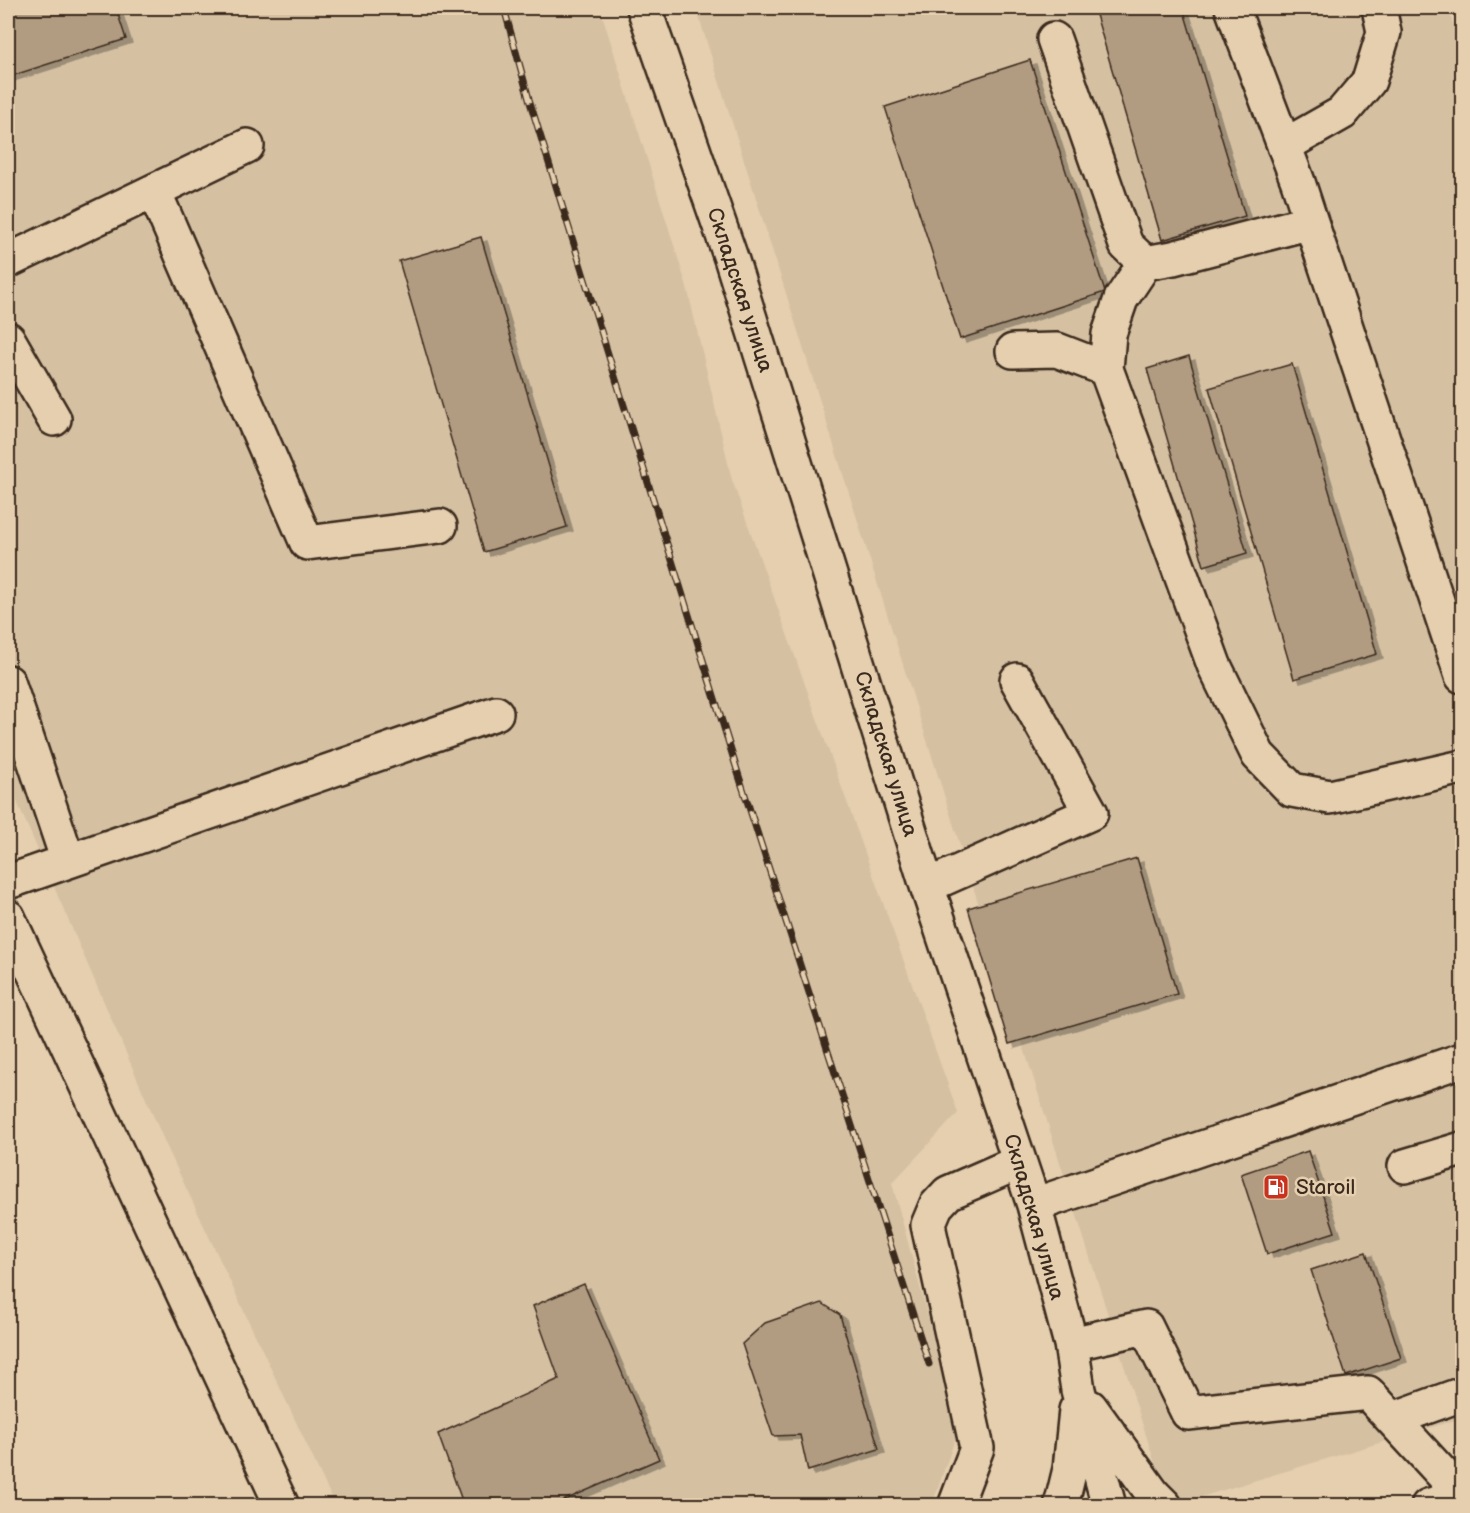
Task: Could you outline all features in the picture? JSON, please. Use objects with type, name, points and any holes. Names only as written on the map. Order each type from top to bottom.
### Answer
[{"type":"main road","name":"Складская улица","points":[[644,8],[732,261],[927,886],[1034,1205],[1071,1344],[1078,1390],[1109,1506]]},
{"type":"main road","points":[[1232,8],[1311,222],[1462,676]]},
{"type":"main road","points":[[1284,146],[1342,112],[1369,81],[1384,32],[1379,8]]},
{"type":"main road","points":[[1054,39],[1126,245],[1145,263]]},
{"type":"main road","points":[[8,261],[247,146]]},
{"type":"main road","points":[[154,191],[307,543],[440,526]]},
{"type":"main road","points":[[1311,222],[1173,258],[1145,263],[1121,298],[1109,334],[1106,369],[1214,665],[1258,755],[1292,790],[1330,797],[1462,767]]},
{"type":"main road","points":[[8,339],[54,419]]},
{"type":"main road","points":[[1013,351],[1057,350],[1106,369]]},
{"type":"main road","points":[[927,886],[1091,813],[1017,680]]},
{"type":"main road","points":[[8,682],[68,861]]},
{"type":"main road","points":[[8,882],[496,713]]},
{"type":"main road","points":[[8,917],[282,1506]]},
{"type":"main road","points":[[1034,1205],[1462,1060]]},
{"type":"main road","points":[[1405,1166],[1462,1149]]},
{"type":"main road","points":[[955,1506],[977,1448],[928,1225],[936,1206],[948,1193],[1019,1162]]},
{"type":"main road","points":[[1071,1344],[1146,1328],[1188,1413],[1368,1393],[1462,1495],[1428,1506]]},
{"type":"main road","points":[[1061,1506],[1070,1469],[1078,1390]]},
{"type":"main road","points":[[1078,1390],[1153,1494],[1166,1506]]},
{"type":"main road","points":[[1393,1419],[1462,1394]]},
{"type":"shaded area","points":[[8,8],[600,8],[687,287],[732,480],[958,1113],[892,1183],[931,1328],[956,1436],[932,1505],[335,1505],[166,1145],[8,781]]},
{"type":"shaded area","points":[[696,8],[1448,8],[1462,50],[1462,1418],[1168,1505]]},
{"type":"building","points":[[8,8],[116,8],[126,39],[8,77]]},
{"type":"building","points":[[1094,8],[1183,8],[1245,216],[1162,240]]},
{"type":"building","points":[[1030,60],[1105,292],[960,339],[885,107]]},
{"type":"building","points":[[481,237],[567,527],[484,552],[399,261]]},
{"type":"building","points":[[1189,356],[1247,553],[1204,566],[1147,369]]},
{"type":"building","points":[[1292,364],[1377,654],[1294,679],[1209,388]]},
{"type":"building","points":[[1137,858],[1177,994],[1009,1044],[968,908]]},
{"type":"building","points":[[1308,1151],[1335,1232],[1267,1254],[1241,1174]]},
{"type":"building","points":[[1366,1252],[1401,1358],[1346,1376],[1311,1270]]},
{"type":"building","points":[[584,1284],[659,1459],[551,1506],[464,1506],[438,1434],[559,1379],[533,1306]]},
{"type":"building","points":[[822,1303],[840,1315],[879,1449],[808,1471],[800,1435],[773,1436],[742,1344],[765,1323]]},
{"type":"railway","points":[[504,8],[529,99],[738,773],[929,1364]]},
{"type":"place","name":"Staroil","points":[[1276,1187]]}]
